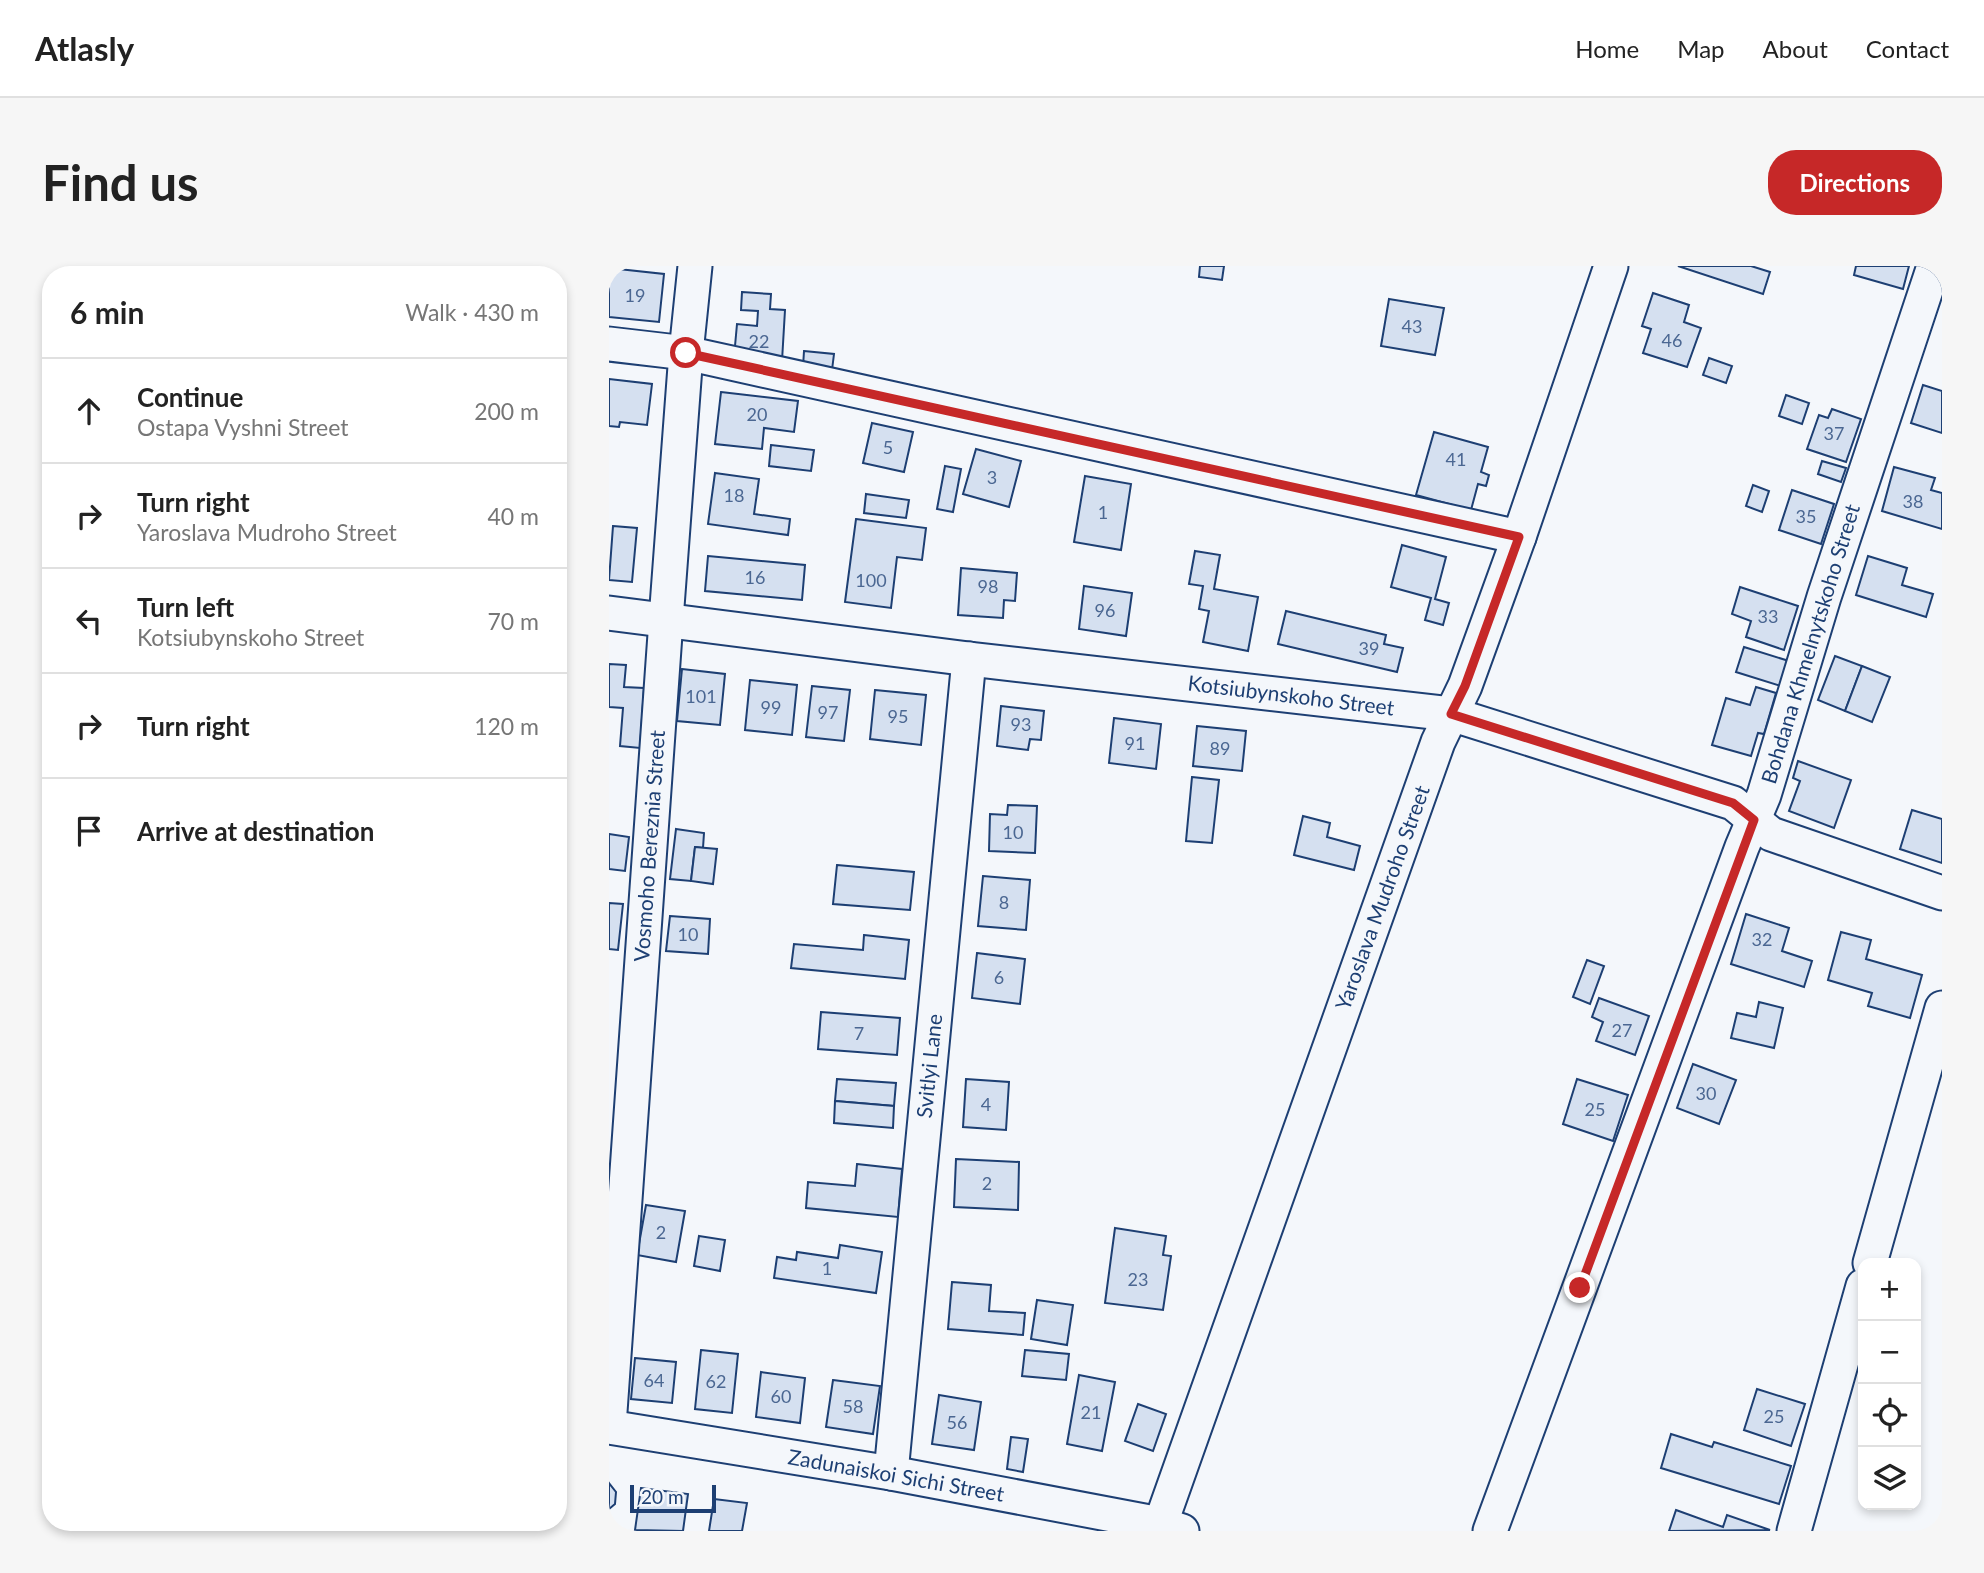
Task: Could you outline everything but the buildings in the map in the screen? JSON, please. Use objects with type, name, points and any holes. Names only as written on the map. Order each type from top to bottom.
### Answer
[{"type":"street","name":"Vosmoho Bereznia Street","points":[[609,1427],[666,620],[695,266]]},
{"type":"street","name":"Yaroslava Mudroho Street","points":[[1167,1529],[1433,755],[1465,686],[1611,266]]},
{"type":"street","name":"Bohdana Khmelnytskoho Street","points":[[1490,1531],[1764,794],[1824,597],[1934,266]]},
{"type":"street","points":[[609,344],[686,353],[1519,537]]},
{"type":"street","name":"Kotsiubynskoho Street","points":[[609,613],[969,659],[1451,714],[1733,803],[1771,834],[1942,893]]},
{"type":"street","name":"Svitlyi Lane","points":[[891,1473],[969,659]]},
{"type":"street","points":[[1871,1258],[1942,1008]]},
{"type":"street","points":[[1794,1531],[1858,1304]]},
{"type":"street","name":"Zadunaiskoi Sichi Street","points":[[609,1427],[891,1473],[1167,1529]]},
{"type":"route","points":[[686,353],[1519,537],[1465,686],[1451,714],[1733,803],[1754,820],[1580,1288]]}]
